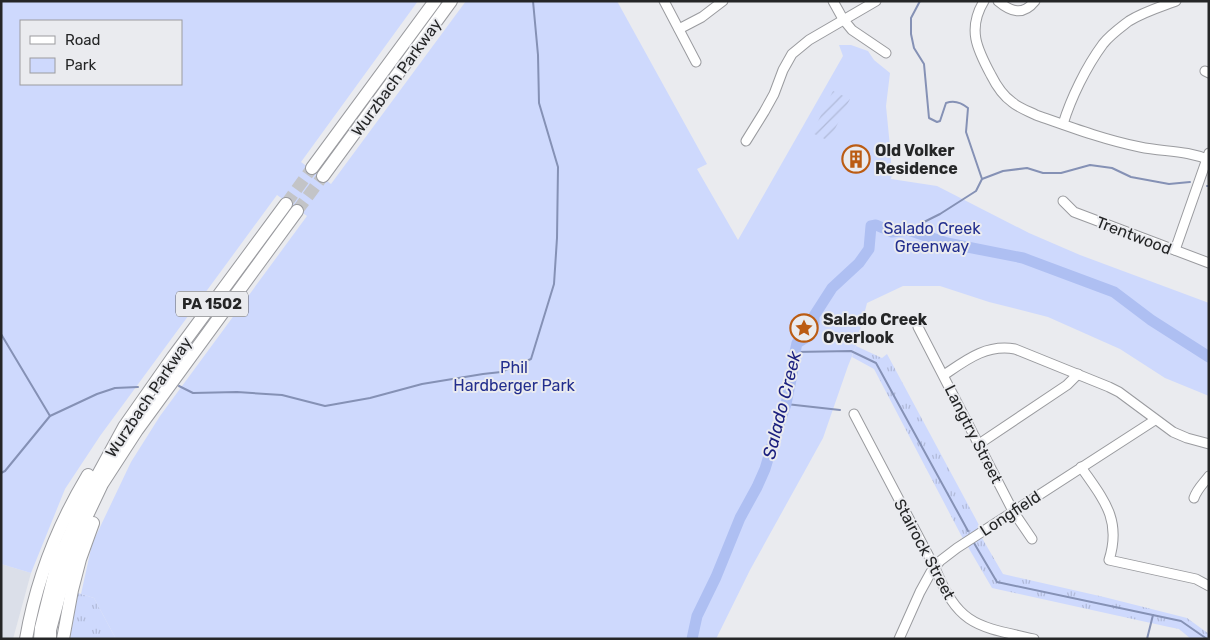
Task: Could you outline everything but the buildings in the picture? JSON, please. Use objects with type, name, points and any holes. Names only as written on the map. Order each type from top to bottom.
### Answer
[{"type":"highway","name":"Wurzbach Parkway","points":[[312,168],[435,1]]},
{"type":"highway","name":"Wurzbach Parkway","points":[[323,176],[451,1]]},
{"type":"highway","name":"Wurzbach Parkway","points":[[40,639],[57,564],[88,493],[124,427],[286,204]]},
{"type":"highway","name":"Wurzbach Parkway","points":[[50,639],[50,630],[74,547],[102,484],[124,449],[297,211]]},
{"type":"highway","points":[[26,639],[38,589],[62,523],[96,463],[124,427]]},
{"type":"highway","points":[[63,639],[72,590],[83,552],[106,488],[124,449]]},
{"type":"street","points":[[664,1],[696,62]]},
{"type":"street","points":[[679,29],[702,17],[724,1]]},
{"type":"street","points":[[833,1],[843,19],[855,33],[886,53]]},
{"type":"street","points":[[746,141],[774,94],[783,70],[792,54],[809,40],[876,1]]},
{"type":"street","points":[[984,1],[977,15],[974,30],[978,52],[996,85],[1011,102],[1022,109],[1063,124],[1126,144],[1154,150],[1182,152],[1208,157],[1176,250]]},
{"type":"street","points":[[998,1],[1007,8],[1016,11],[1027,8],[1035,1]]},
{"type":"street","points":[[1063,124],[1070,102],[1091,63],[1113,34],[1138,16],[1176,1]]},
{"type":"street","name":"Trentwood","points":[[1063,201],[1074,212],[1209,263]]},
{"type":"street","name":"Langtry Street","points":[[918,327],[1013,510],[1032,539]]},
{"type":"street","points":[[944,375],[968,358],[992,348],[1003,347],[1020,350],[1109,387],[1119,392],[1173,432],[1209,444]]},
{"type":"street","points":[[979,444],[1067,385],[1078,374]]},
{"type":"street","name":"Stairock Street","points":[[854,414],[953,603],[967,618],[985,627],[1034,639]]},
{"type":"street","name":"Longfield","points":[[899,639],[930,572],[940,561],[1013,510],[1155,420]]},
{"type":"street","points":[[1081,467],[1103,500],[1113,525],[1113,545],[1108,560],[1196,579],[1209,586]]},
{"type":"street","points":[[1194,498],[1199,486],[1209,476]]},
{"type":"shaded area","points":[[1,564],[31,573],[13,639],[1,639]]},
{"type":"green space","name":"Phil Hardberger Park","points":[[1,1],[418,1],[301,162],[331,184],[466,1],[617,1],[707,164],[697,169],[738,240],[843,56],[839,45],[851,45],[868,51],[874,60],[890,73],[886,106],[893,169],[891,179],[937,186],[1029,233],[1080,255],[1209,303],[1209,396],[1165,378],[1120,349],[1048,317],[989,302],[940,286],[903,286],[867,303],[856,346],[823,438],[750,570],[716,639],[116,639],[94,598],[81,594],[92,544],[131,462],[160,416],[307,216],[277,195],[100,436],[65,489],[31,573],[1,564]]},
{"type":"green space","points":[[833,91],[850,99],[829,141],[812,133]]},
{"type":"green space","points":[[856,346],[882,358],[887,354],[979,525],[982,538],[1003,574],[1187,618],[1209,634],[1209,639],[1191,639],[1179,629],[992,588],[961,535],[874,369],[852,357]]},
{"type":"green space","points":[[78,593],[94,598],[116,639],[70,639]]},
{"type":"waterway","points":[[179,386],[193,393],[237,392],[282,395],[325,406],[370,398],[422,384],[501,372],[531,359],[554,284],[558,167],[539,103],[538,55],[533,1]]},
{"type":"waterway","points":[[920,1],[911,18],[911,34],[914,48],[924,64],[929,118],[937,122],[940,121],[946,103],[949,102],[958,102],[968,108],[966,132],[982,179]]},
{"type":"waterway","points":[[908,230],[940,214],[976,191],[982,179],[1003,171],[1027,168],[1043,173],[1061,173],[1090,165],[1112,168],[1131,177],[1169,184],[1190,182]]},
{"type":"waterway","name":"Salado Creek","points":[[692,639],[697,616],[716,577],[740,518],[765,469],[786,404],[797,343],[810,335],[814,316],[832,288],[859,263],[869,249],[871,226],[876,225],[883,228]]},
{"type":"waterway","name":"Salado Creek","points":[[890,231],[908,230],[947,243],[1023,258],[1114,292],[1151,320],[1209,357]]},
{"type":"waterway","points":[[1,334],[50,416]]},
{"type":"waterway","points":[[795,352],[851,351],[876,363],[968,531]]},
{"type":"waterway","points":[[1,473],[5,471],[50,416],[97,394],[115,388],[138,387]]},
{"type":"waterway","points":[[786,404],[840,410]]},
{"type":"waterway","points":[[974,543],[997,582],[1181,621],[1207,639]]},
{"type":"waterway","points":[[1147,639],[1153,615]]},
{"type":"tunnel","points":[[286,204],[312,168]]},
{"type":"tunnel","points":[[297,211],[323,176]]},
{"type":"place","name":"Old Volker Residence","points":[[856,159]]},
{"type":"place","name":"Salado Creek Overlook","points":[[804,328]]},
{"type":"park label","name":"Salado Creek Greenway","points":[[932,237]]}]
